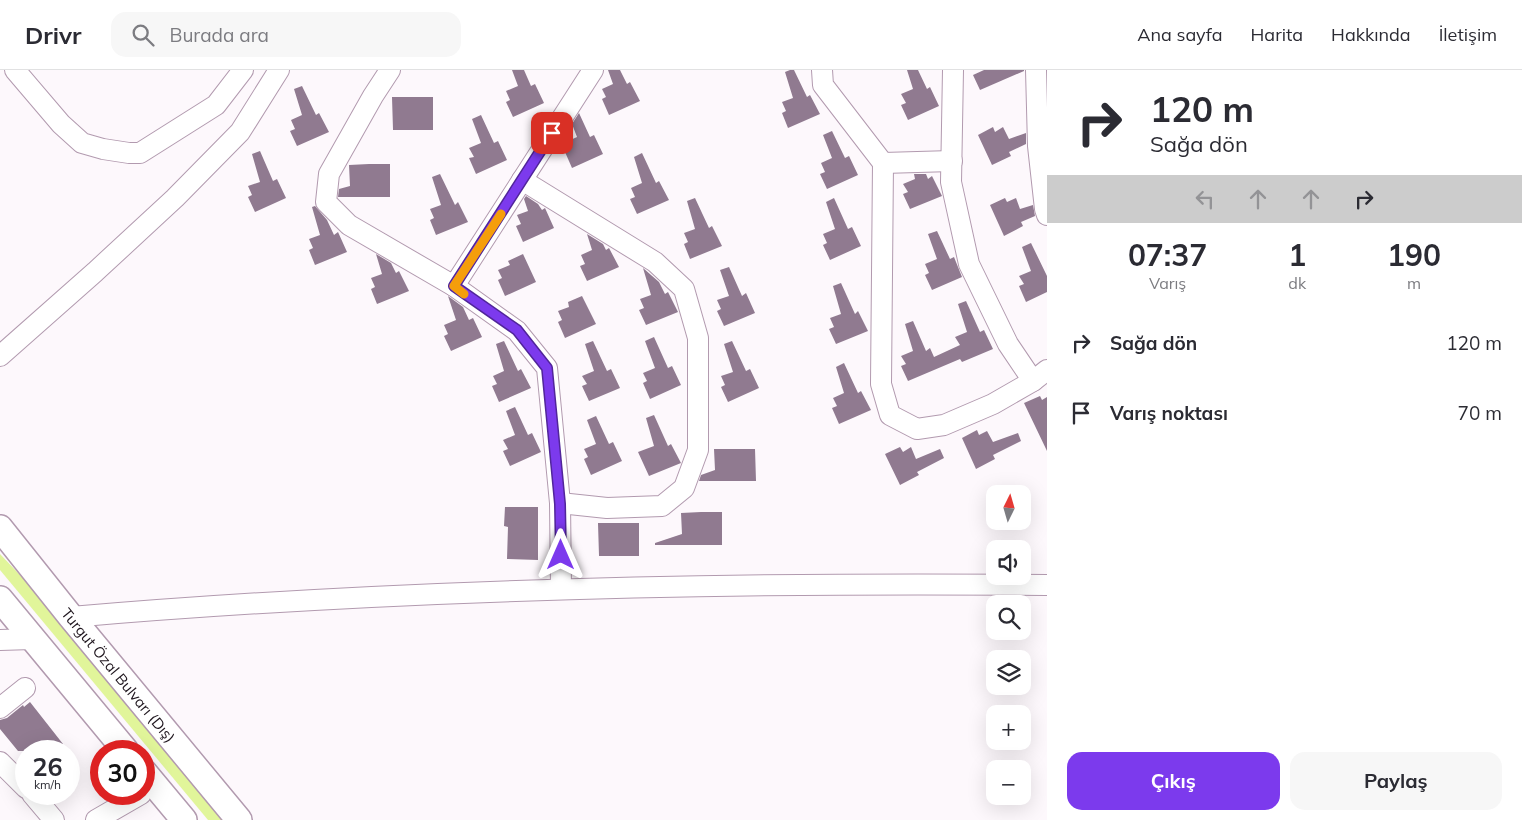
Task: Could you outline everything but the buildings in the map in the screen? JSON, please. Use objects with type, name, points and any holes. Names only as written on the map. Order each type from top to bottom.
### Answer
[{"type":"main road","name":"Turgut Özal Bulvarı (Dış)","points":[[0,528],[71,617],[240,820]]},
{"type":"main road","points":[[0,599],[117,740]]},
{"type":"main road","points":[[155,794],[184,820]]},
{"type":"street","points":[[15,70],[61,124],[82,143],[102,149],[129,153],[140,153],[216,105],[243,70]]},
{"type":"street","points":[[2,355],[175,198],[240,132],[279,70]]},
{"type":"street","points":[[390,70],[373,96],[329,174],[326,202],[349,225],[454,286],[517,330],[547,368],[560,504],[561,589]]},
{"type":"street","points":[[454,286],[593,70]]},
{"type":"street","points":[[822,70],[823,85],[884,163],[881,384],[890,415],[917,429],[944,425],[993,404],[1040,375],[1008,344],[969,264],[951,182],[953,70]]},
{"type":"street","points":[[1036,70],[1038,146],[1047,216]]},
{"type":"street","points":[[884,163],[952,161]]},
{"type":"street","points":[[522,180],[655,262],[684,289],[698,338],[698,450],[684,488],[662,506],[607,508],[560,504]]},
{"type":"street","points":[[71,617],[418,594],[561,589],[922,584],[1047,585]]},
{"type":"street","points":[[0,640],[32,639]]},
{"type":"street","points":[[0,708],[25,688]]},
{"type":"street","points":[[0,762],[15,777]]},
{"type":"street","points":[[41,805],[54,820]]},
{"type":"street","points":[[96,820],[118,805]]},
{"type":"green space","points":[[0,554],[39,595],[226,820],[208,820],[155,756],[155,740],[141,740],[0,570]]},
{"type":"slow traffic","points":[[464,294],[454,286],[501,214]]},
{"type":"route","points":[[552,133],[454,286],[517,330],[547,368],[560,504],[561,555]]}]
